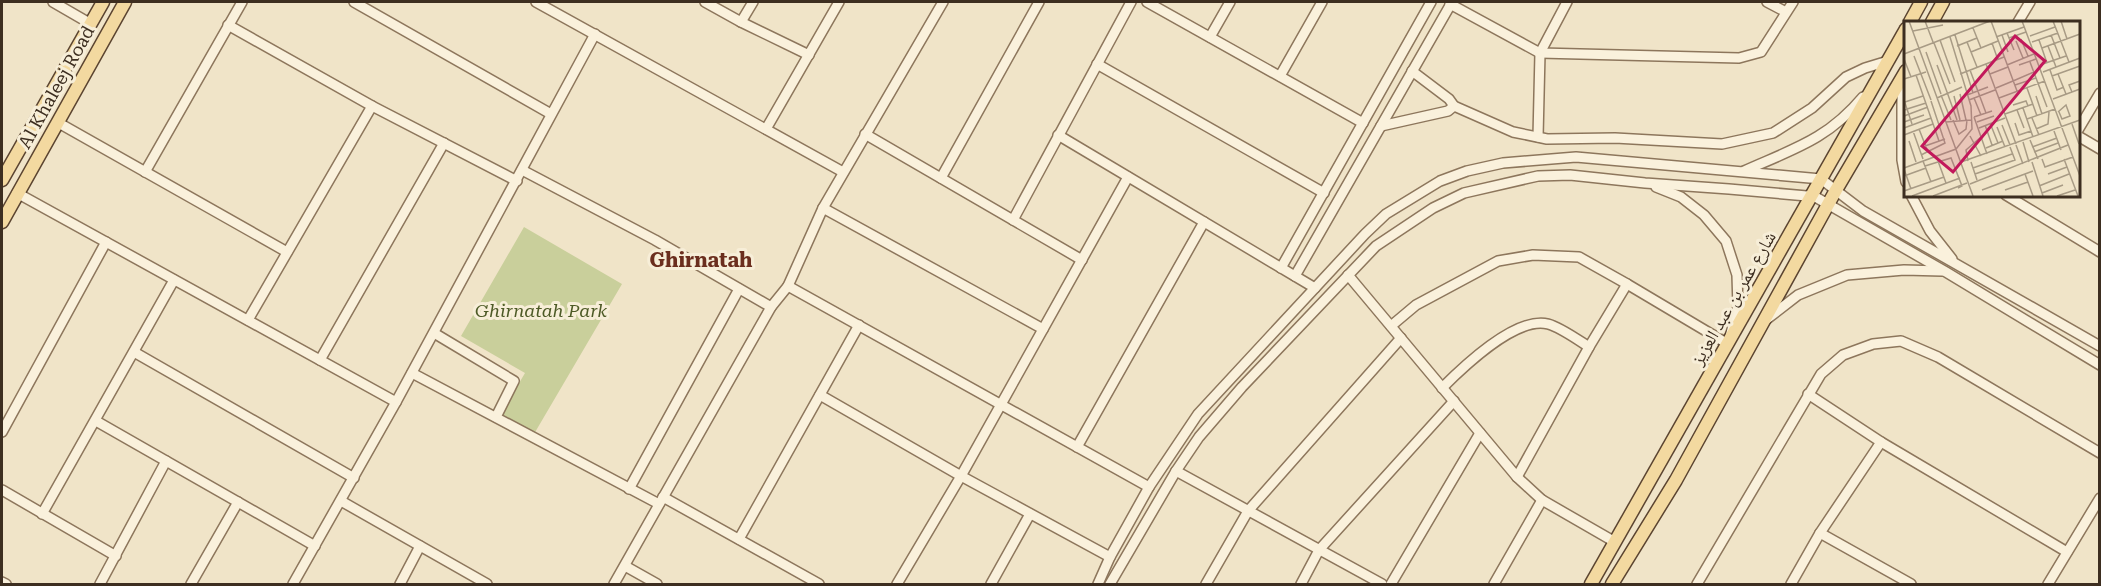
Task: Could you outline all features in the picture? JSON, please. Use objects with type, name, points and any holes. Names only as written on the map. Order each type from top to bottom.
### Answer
[{"type":"main road","name":"Al Khaleej Road","points":[[2,180],[103,2]]},
{"type":"main road","name":"Al Khaleej Road","points":[[2,222],[125,2]]},
{"type":"main road","points":[[1933,21],[1944,2]]},
{"type":"main road","points":[[1911,21],[1920,3]]},
{"type":"main road","name":"شارع عمر بن عبد العزيز","points":[[1591,585],[1904,33]]},
{"type":"main road","points":[[1612,585],[1676,480],[1836,190],[1904,74]]},
{"type":"street","points":[[53,2],[91,24]]},
{"type":"street","points":[[145,172],[242,2]]},
{"type":"street","points":[[354,2],[551,114]]},
{"type":"street","points":[[538,2],[843,172]]},
{"type":"street","points":[[705,2],[808,56]]},
{"type":"street","points":[[741,22],[753,2]]},
{"type":"street","points":[[766,129],[839,2]]},
{"type":"street","points":[[614,585],[771,307],[788,286],[823,208],[943,2]]},
{"type":"street","points":[[941,178],[1039,2]]},
{"type":"street","points":[[1013,220],[1131,2]]},
{"type":"street","points":[[1147,2],[1363,123]]},
{"type":"street","points":[[1210,37],[1230,2]]},
{"type":"street","points":[[1280,76],[1322,2]]},
{"type":"street","points":[[1281,268],[1431,2]]},
{"type":"street","points":[[1538,137],[1540,53],[1567,2]]},
{"type":"street","points":[[1767,2],[1786,12]]},
{"type":"street","points":[[1295,276],[1451,3],[1540,53],[1739,58],[1761,52],[1793,2]]},
{"type":"street","points":[[2019,21],[2030,2]]},
{"type":"street","points":[[228,25],[372,106],[517,181]]},
{"type":"street","points":[[293,585],[434,333],[595,34]]},
{"type":"street","points":[[1412,71],[1449,99],[1454,106],[1513,132],[1538,137],[1722,144],[1773,133],[1812,108],[1846,77],[1888,61]]},
{"type":"street","points":[[1097,64],[1324,193]]},
{"type":"street","points":[[1904,74],[1902,160],[1904,171]]},
{"type":"street","points":[[1741,172],[1803,146],[1830,129],[1852,110],[1878,79]]},
{"type":"street","points":[[2080,128],[2100,93]]},
{"type":"street","points":[[248,320],[372,106]]},
{"type":"street","points":[[1381,126],[1448,111],[1454,106]]},
{"type":"street","points":[[57,122],[287,252]]},
{"type":"street","points":[[865,134],[1082,260]]},
{"type":"street","points":[[1058,135],[1316,288]]},
{"type":"street","points":[[2080,137],[2100,149]]},
{"type":"street","points":[[320,360],[444,143]]},
{"type":"street","points":[[1098,585],[1110,557],[1149,487],[1198,414],[1386,214],[1440,181],[1467,171],[1503,163],[1576,157],[1821,179],[1863,211],[2100,346]]},
{"type":"street","points":[[522,170],[655,240],[771,307]]},
{"type":"street","points":[[1110,585],[1176,471],[1199,437],[1242,387],[1376,246],[1433,208],[1464,193],[1538,176],[1570,175],[1812,195],[1946,272],[2100,365]]},
{"type":"street","points":[[897,585],[961,476],[1128,177]]},
{"type":"street","points":[[1391,326],[1416,304],[1498,261],[1533,255],[1579,257],[1728,344],[1738,307],[1737,275],[1726,241],[1704,215],[1681,197],[1645,183]]},
{"type":"street","points":[[17,193],[396,402]]},
{"type":"street","points":[[1912,196],[1930,231],[1956,264]]},
{"type":"street","points":[[2008,196],[2100,252]]},
{"type":"street","points":[[823,208],[1043,329]]},
{"type":"street","points":[[1077,447],[1204,222]]},
{"type":"street","points":[[2,432],[106,242]]},
{"type":"street","points":[[1763,323],[1798,295],[1847,275],[1904,270],[1946,272]]},
{"type":"street","points":[[1348,275],[1517,477],[1542,500],[1615,542]]},
{"type":"street","points":[[42,514],[174,280]]},
{"type":"street","points":[[1517,477],[1589,346],[1628,284]]},
{"type":"street","points":[[788,286],[1149,487]]},
{"type":"street","points":[[629,489],[739,289]]},
{"type":"street","points":[[1442,388],[1467,363],[1498,339],[1533,324],[1548,324],[1589,346]]},
{"type":"street","points":[[739,539],[859,325]]},
{"type":"street","points":[[434,333],[514,381],[496,417]]},
{"type":"street","points":[[1206,585],[1248,511],[1401,338]]},
{"type":"street","points":[[1697,585],[1821,374],[1843,355],[1873,344],[1901,341],[1938,357],[2100,453]]},
{"type":"street","points":[[134,352],[354,478]]},
{"type":"street","points":[[412,373],[629,489],[661,501],[739,539],[819,585]]},
{"type":"street","points":[[1808,394],[1881,442],[2067,552]]},
{"type":"street","points":[[820,395],[961,476],[1110,557]]},
{"type":"street","points":[[1301,585],[1319,550],[1454,401]]},
{"type":"street","points":[[96,421],[315,546]]},
{"type":"street","points":[[1391,585],[1480,433]]},
{"type":"street","points":[[1791,585],[1820,533],[1881,442]]},
{"type":"street","points":[[100,585],[166,461]]},
{"type":"street","points":[[1176,471],[1382,585]]},
{"type":"street","points":[[2,490],[116,556]]},
{"type":"street","points":[[2048,585],[2100,498]]},
{"type":"street","points":[[1494,585],[1542,500]]},
{"type":"street","points":[[341,501],[487,585]]},
{"type":"street","points":[[191,585],[238,502]]},
{"type":"street","points":[[991,585],[1030,514]]},
{"type":"street","points":[[1820,533],[1911,585]]},
{"type":"street","points":[[400,585],[420,546]]},
{"type":"street","points":[[625,566],[657,585]]},
{"type":"street","points":[[2,582],[6,585]]},
{"type":"green space","name":"Ghirnatah Park","points":[[524,227],[622,284],[534,434],[501,414],[525,373],[461,336]]},
{"type":"district","name":"Ghirnatah","points":[[701,260]]}]
